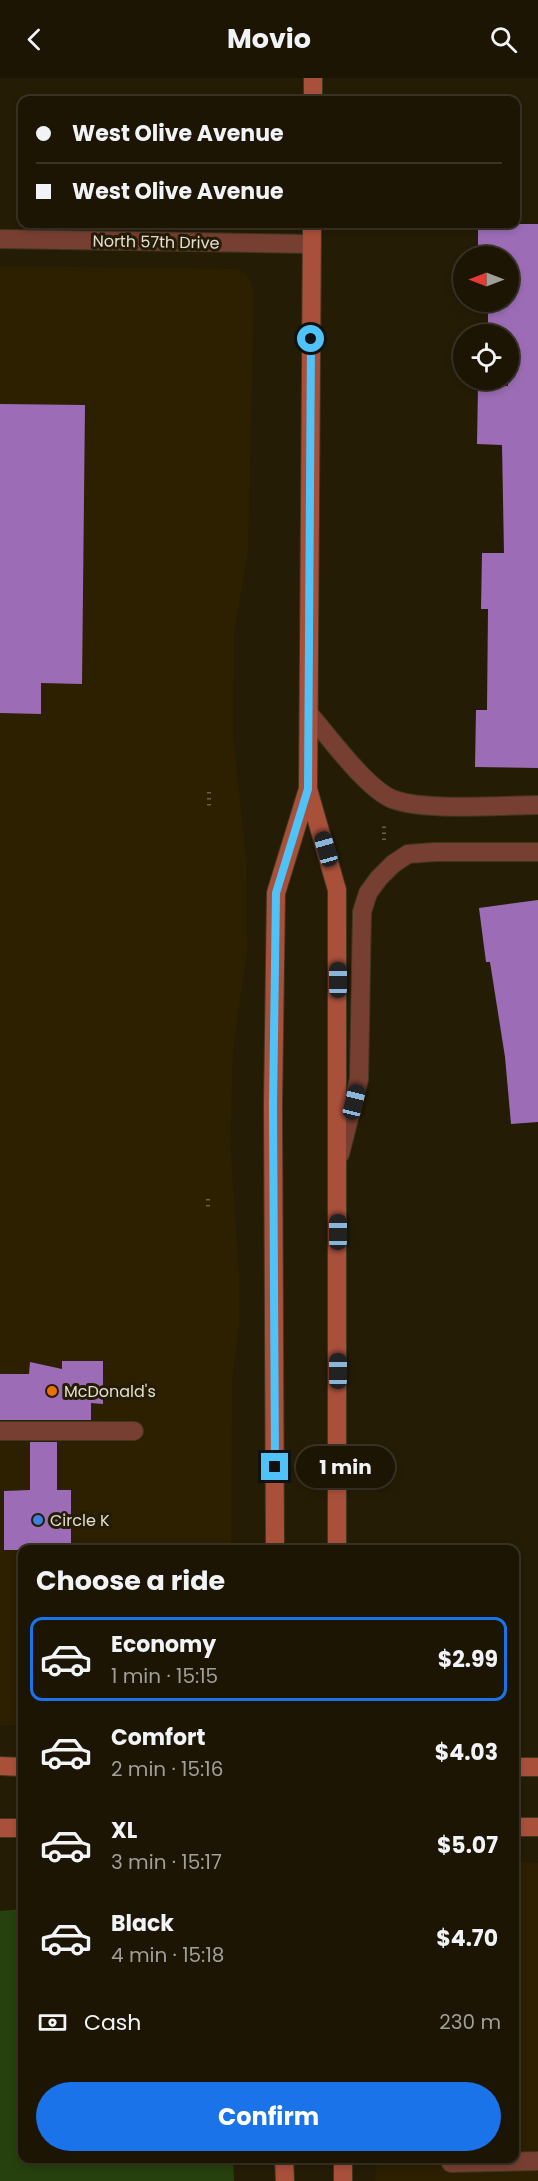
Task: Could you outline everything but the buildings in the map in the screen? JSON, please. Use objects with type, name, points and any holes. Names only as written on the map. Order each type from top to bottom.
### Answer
[{"type":"main road","points":[[313,78],[313,96]]},
{"type":"main road","points":[[275,1545],[273,1106],[276,893],[308,789],[312,228]]},
{"type":"main road","points":[[308,789],[337,890],[339,1162],[337,1545]]},
{"type":"main road","points":[[0,1766],[18,1767]]},
{"type":"main road","points":[[519,1767],[538,1767]]},
{"type":"main road","points":[[519,1827],[538,1827]]},
{"type":"main road","points":[[0,1828],[18,1828]]},
{"type":"main road","points":[[284,2163],[285,2181]]},
{"type":"main road","points":[[343,2163],[343,2181]]},
{"type":"street","name":"North 57th Drive","points":[[0,239],[312,244]]},
{"type":"street","points":[[310,715],[370,783],[390,798],[431,806],[538,805]]},
{"type":"street","points":[[339,1162],[359,1079],[362,912],[368,893],[393,864],[408,854],[538,852]]},
{"type":"street","points":[[0,1431],[134,1431]]},
{"type":"street","points":[[519,2161],[538,2161]]},
{"type":"path","points":[[209,792],[209,806]]},
{"type":"path","points":[[384,817],[384,849]]},
{"type":"path","points":[[208,1199],[208,1210]]},
{"type":"shaded area","points":[[0,266],[237,269],[245,273],[251,282],[254,294],[248,550],[234,636],[233,734],[246,858],[247,952],[233,1049],[230,1142],[239,1272],[239,1326],[232,1380],[231,1545],[18,1545],[18,1725],[0,1725]]},
{"type":"shaded area","points":[[519,1861],[538,1863],[538,2181],[375,2181],[376,2163],[519,2163]]},
{"type":"green space","points":[[18,1909],[18,2163],[233,2163],[234,2181],[0,2181],[0,1911]]},
{"type":"place","name":"McDonald's","points":[[52,1391]]},
{"type":"place","name":"Circle K","points":[[38,1520]]},
{"type":"route","points":[[275,1467],[273,1106],[276,893],[308,789],[311,339]]}]
